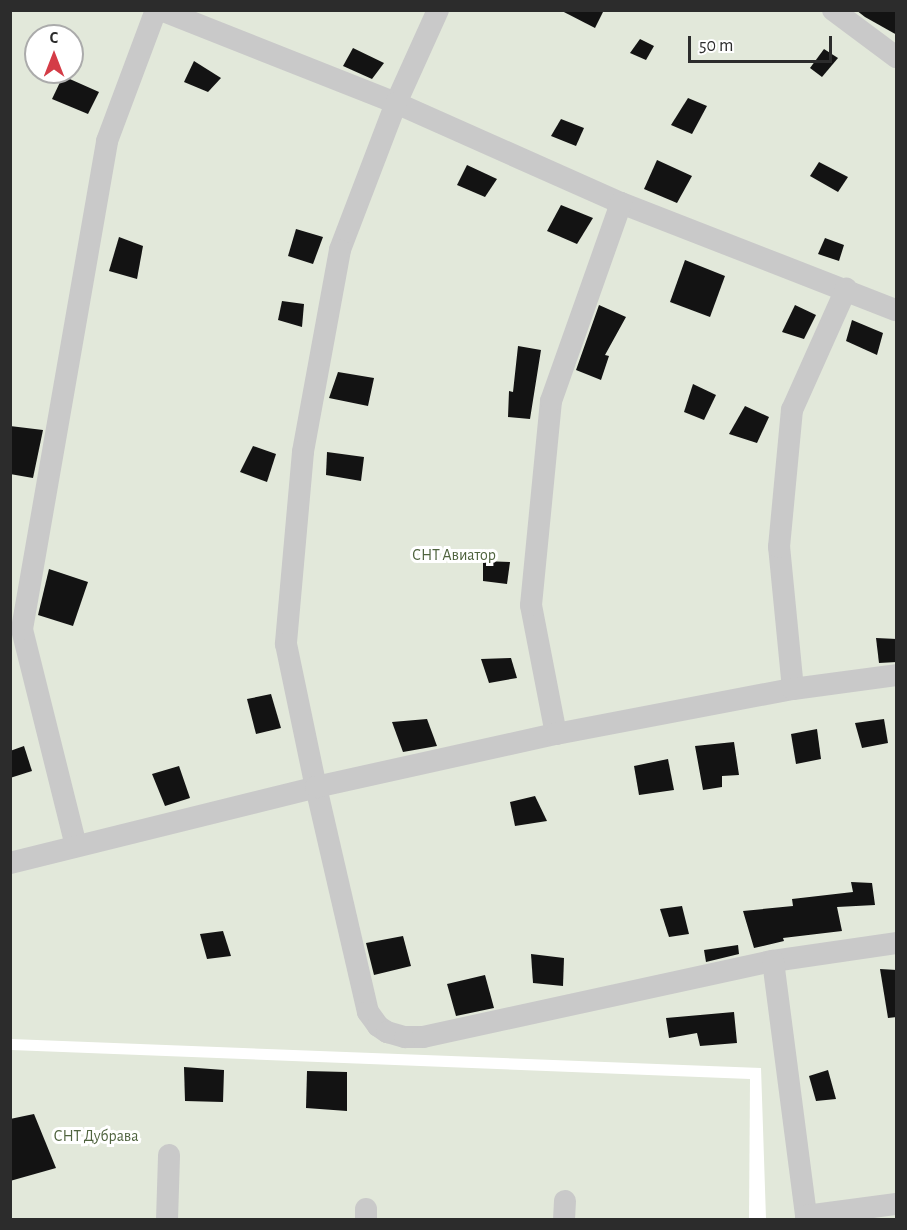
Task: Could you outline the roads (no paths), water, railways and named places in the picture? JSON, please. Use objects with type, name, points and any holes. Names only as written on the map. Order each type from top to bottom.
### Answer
[{"type":"street","points":[[76,846],[22,629],[107,141],[156,10]]},
{"type":"street","points":[[161,10],[396,104],[621,203],[897,310]]},
{"type":"street","points":[[438,10],[396,104],[340,250],[303,452],[286,644],[316,787],[368,1012],[378,1026],[387,1032],[405,1037],[423,1037],[773,961],[897,943]]},
{"type":"street","points":[[833,10],[897,57]]},
{"type":"street","points":[[556,734],[531,605],[551,401],[621,203]]},
{"type":"street","points":[[793,689],[779,547],[792,410],[846,289]]},
{"type":"street","points":[[10,864],[316,787],[556,734],[793,689],[897,675]]},
{"type":"street","points":[[773,961],[806,1216],[897,1204]]},
{"type":"street","points":[[167,1220],[169,1155]]},
{"type":"park label","name":"СНТ Авиатор","points":[[454,555]]},
{"type":"park label","name":"СНТ Дубрава","points":[[96,1136]]}]
